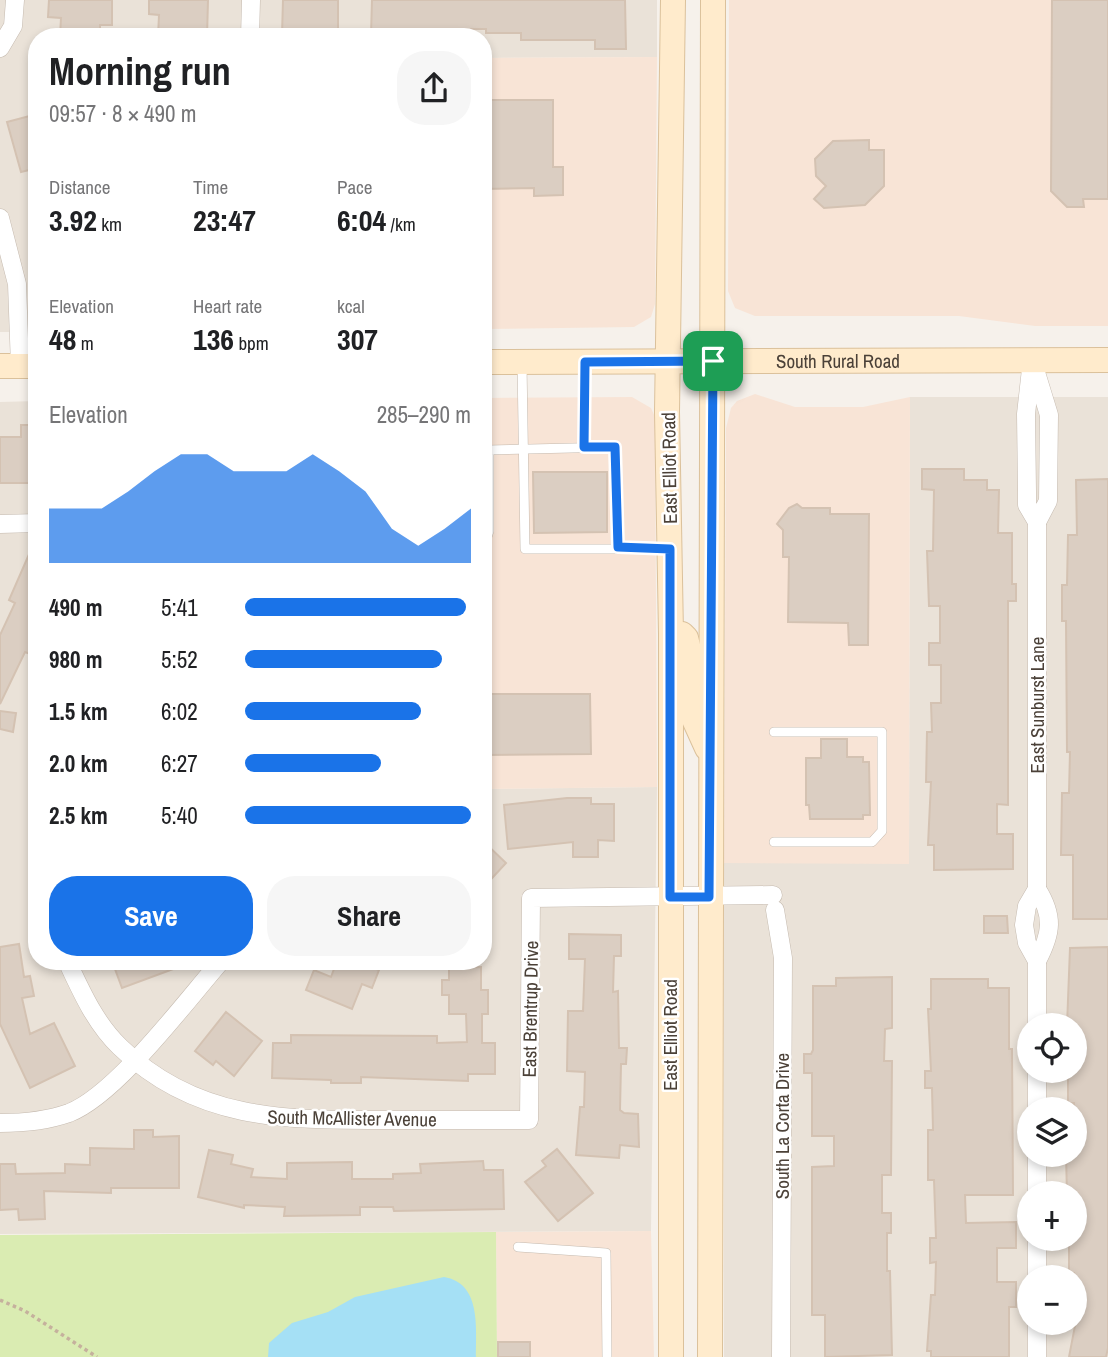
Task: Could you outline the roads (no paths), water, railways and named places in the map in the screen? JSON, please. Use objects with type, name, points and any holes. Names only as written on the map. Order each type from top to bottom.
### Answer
[{"type":"main road","name":"East Elliot Road","points":[[671,1357],[669,361],[673,0]]},
{"type":"main road","name":"East Elliot Road","points":[[710,1357],[713,0]]},
{"type":"main road","name":"South Rural Road","points":[[492,362],[1108,360]]},
{"type":"main road","points":[[671,634],[682,634],[689,646],[692,715],[710,755]]},
{"type":"street","points":[[0,48],[13,26],[15,0]]},
{"type":"street","points":[[250,28],[251,0]]},
{"type":"street","points":[[0,218],[17,284],[19,366]]},
{"type":"street","name":"East Sunburst Lane","points":[[1032,360],[1049,415],[1048,500],[1037,522],[1037,888],[1027,906],[1024,925],[1027,943],[1037,961]]},
{"type":"street","points":[[0,524],[28,523]]},
{"type":"street","name":"East Sunburst Lane","points":[[1037,888],[1048,905],[1052,923],[1048,941],[1037,961],[1037,1013]]},
{"type":"street","points":[[670,897],[709,897]]},
{"type":"street","name":"East Brentrup Drive","points":[[529,1120],[531,898],[670,897]]},
{"type":"street","name":"South La Corta Drive","points":[[709,897],[774,903],[783,958],[781,1357]]},
{"type":"street","name":"South McAllister Avenue","points":[[71,970],[86,1004],[119,1046],[188,1094],[257,1115],[291,1120],[529,1120]]},
{"type":"street","points":[[0,1123],[35,1123],[72,1112],[104,1092],[213,970]]},
{"type":"street","points":[[1037,1335],[1037,1357]]},
{"type":"lane","points":[[522,362],[525,549],[670,549]]},
{"type":"lane","points":[[584,447],[585,362]]},
{"type":"lane","points":[[492,450],[615,447],[618,547]]},
{"type":"lane","points":[[774,732],[882,732],[882,831],[872,842],[774,842]]},
{"type":"lane","points":[[518,1247],[606,1253],[607,1357]]},
{"type":"water","points":[[444,1277],[456,1281],[465,1288],[470,1297],[476,1320],[476,1357],[268,1357],[269,1343],[292,1323],[328,1312],[355,1297]]}]
